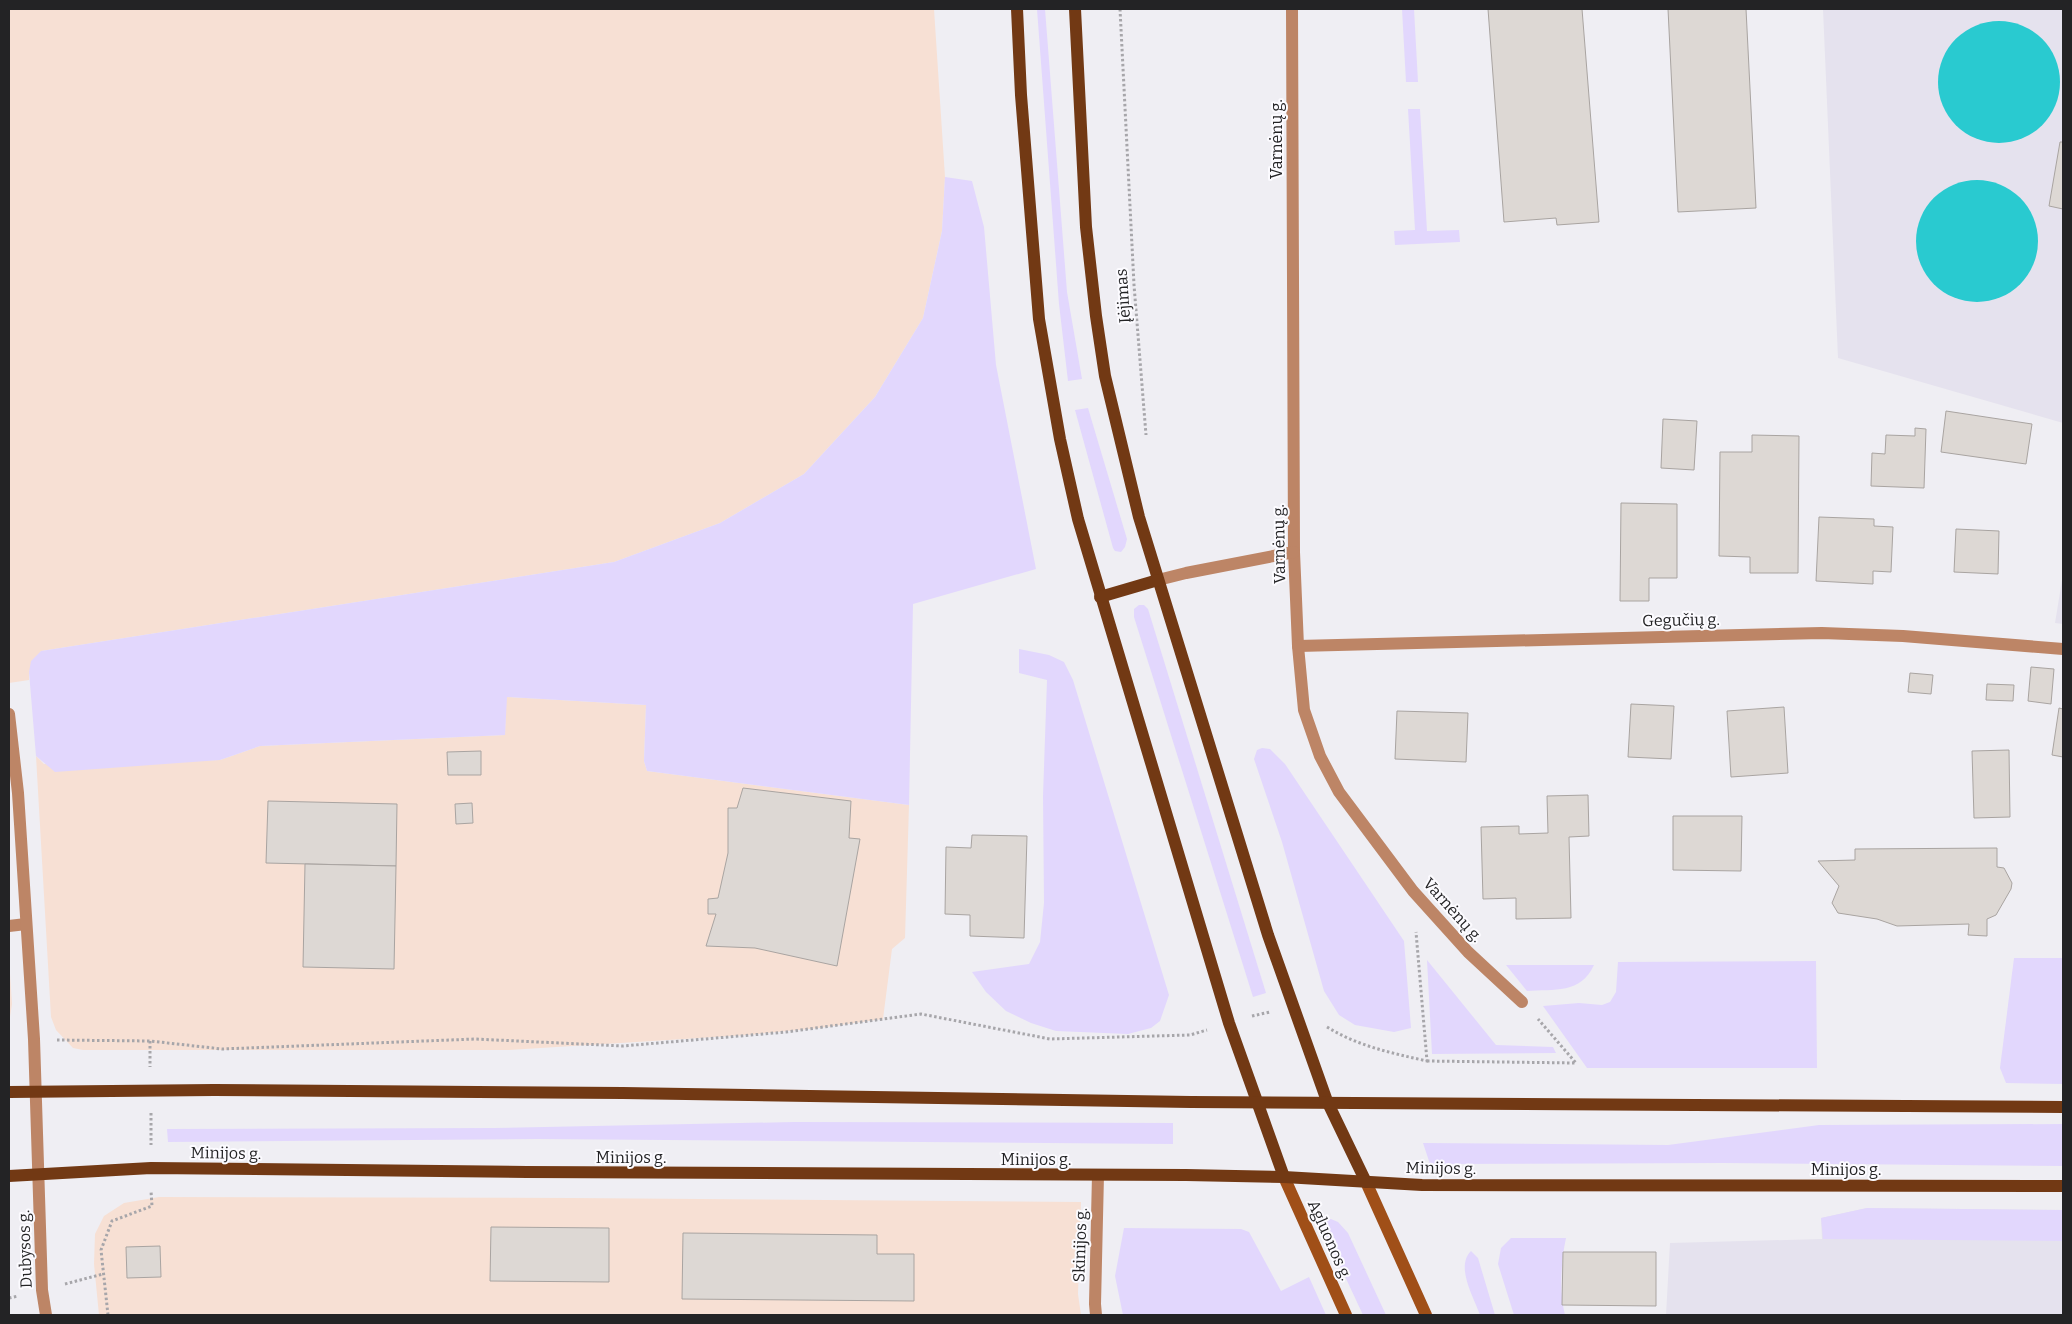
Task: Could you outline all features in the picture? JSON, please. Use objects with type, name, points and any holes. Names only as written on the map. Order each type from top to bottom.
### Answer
[{"type":"main road","points":[[1017,9],[1039,319],[1060,439],[1078,519],[1229,1022],[1284,1177]]},
{"type":"main road","points":[[1075,9],[1086,227],[1097,324],[1105,376],[1139,517],[1268,935],[1327,1101],[1426,1315]]},
{"type":"main road","points":[[1100,597],[1158,580]]},
{"type":"main road","points":[[9,1092],[150,1090],[613,1093],[1256,1102],[2063,1107]]},
{"type":"main road","name":"Minijos g.","points":[[9,1176],[151,1168],[1284,1177],[1422,1185],[2063,1186]]},
{"type":"main road","name":"Agluonos g.","points":[[1284,1177],[1346,1315]]},
{"type":"street","name":"Varnėnų g.","points":[[1292,9],[1294,552],[1298,646],[1304,710],[1320,756],[1339,792],[1413,891],[1468,952],[1522,1002]]},
{"type":"street","points":[[1158,580],[1294,552]]},
{"type":"street","name":"Gegučių g.","points":[[1298,646],[1822,633],[1903,636],[2063,649]]},
{"type":"street","name":"Dubysos g.","points":[[9,714],[18,793],[34,1039],[42,1290],[46,1315]]},
{"type":"street","points":[[9,926],[26,924]]},
{"type":"street","name":"Skinijos g.","points":[[1096,1315],[1098,1175]]},
{"type":"path","name":"Įėjimas","points":[[1120,9],[1134,285],[1147,442]]},
{"type":"path","points":[[1413,891],[1427,1060]]},
{"type":"path","points":[[34,1039],[150,1041],[222,1049],[475,1039],[623,1046],[786,1032],[921,1014],[1050,1039],[1190,1035],[1229,1022],[1293,1006],[1345,1038],[1381,1051],[1427,1060],[1576,1063],[1522,1002]]},
{"type":"path","points":[[108,1315],[101,1250],[112,1220],[152,1206],[150,1041]]},
{"type":"shaded area","points":[[9,9],[934,9],[945,177],[942,231],[923,318],[875,397],[804,474],[720,523],[614,562],[41,651],[29,672],[29,680],[9,683]]},
{"type":"shaded area","points":[[1037,9],[1045,9],[1067,292],[1082,379],[1068,381],[1059,304]]},
{"type":"shaded area","points":[[1402,9],[1414,9],[1418,82],[1406,82]]},
{"type":"shaded area","points":[[1823,9],[2063,9],[2063,423],[1838,358]]},
{"type":"shaded area","points":[[1408,109],[1420,109],[1427,231],[1459,230],[1460,242],[1395,245],[1394,231],[1415,230]]},
{"type":"shaded area","points":[[945,177],[972,181],[984,227],[996,365],[1036,569],[913,604],[909,805],[647,771],[644,761],[646,705],[507,697],[505,735],[260,746],[220,760],[55,772],[36,756],[29,672],[31,661],[41,651],[614,562],[720,523],[804,474],[875,397],[923,318],[942,231]]},
{"type":"shaded area","points":[[1088,408],[1127,539],[1125,547],[1121,552],[1115,551],[1113,548],[1075,410]]},
{"type":"shaded area","points":[[2063,574],[2063,624],[2055,623]]},
{"type":"shaded area","points":[[1139,605],[1144,605],[1148,609],[1266,993],[1253,997],[1134,617],[1134,609]]},
{"type":"shaded area","points":[[1019,649],[1049,655],[1064,662],[1073,680],[1169,995],[1160,1021],[1151,1028],[1128,1034],[1056,1031],[1031,1023],[1006,1011],[986,992],[972,972],[1029,964],[1040,942],[1044,903],[1043,796],[1047,680],[1019,673]]},
{"type":"shaded area","points":[[506,697],[646,705],[644,761],[647,771],[909,805],[905,938],[892,949],[883,1019],[748,1035],[509,1050],[83,1050],[73,1048],[56,1030],[51,1017],[36,756],[44,764],[220,760],[260,746],[505,735]]},
{"type":"shaded area","points":[[1262,748],[1270,749],[1285,764],[1404,941],[1411,1028],[1394,1032],[1355,1025],[1339,1015],[1324,991],[1282,842],[1254,759],[1257,750]]},
{"type":"shaded area","points":[[2014,958],[2063,958],[2063,1084],[2006,1083],[2000,1068]]},
{"type":"shaded area","points":[[9,959],[12,1004],[9,1023]]},
{"type":"shaded area","points":[[1427,960],[1496,1045],[1553,1047],[1556,1053],[1432,1054]]},
{"type":"shaded area","points":[[1816,961],[1817,1068],[1587,1068],[1543,1006],[1579,1003],[1602,1005],[1610,1002],[1616,992],[1618,962]]},
{"type":"shaded area","points":[[1506,965],[1594,965],[1582,981],[1574,985],[1557,990],[1527,991]]},
{"type":"shaded area","points":[[794,1122],[1173,1123],[1173,1144],[537,1139],[168,1142],[167,1129],[494,1128]]},
{"type":"shaded area","points":[[2063,1124],[2063,1166],[1723,1163],[1430,1164],[1423,1143],[1668,1145],[1819,1125]]},
{"type":"shaded area","points":[[159,1197],[1081,1202],[1078,1294],[1081,1315],[99,1315],[94,1264],[95,1234],[104,1216],[124,1203]]},
{"type":"shaded area","points":[[1867,1208],[2063,1210],[2063,1315],[1666,1315],[1670,1243],[1822,1239],[1821,1218]]},
{"type":"shaded area","points":[[1867,1208],[2063,1210],[2063,1241],[1823,1239],[1821,1218]]},
{"type":"shaded area","points":[[1331,1219],[1338,1222],[1348,1233],[1386,1315],[1363,1315],[1321,1225],[1325,1220]]},
{"type":"shaded area","points":[[1124,1228],[1241,1229],[1249,1232],[1281,1291],[1309,1277],[1326,1315],[1123,1315],[1115,1276]]},
{"type":"shaded area","points":[[1511,1238],[1566,1238],[1561,1276],[1565,1315],[1514,1315],[1498,1264],[1501,1248]]},
{"type":"shaded area","points":[[1471,1251],[1478,1258],[1495,1315],[1480,1315],[1469,1288],[1465,1264]]},
{"type":"water","points":[[1999,21],[2023,25],[2042,39],[2056,58],[2060,82],[2056,106],[2042,125],[2023,139],[1999,143],[1975,139],[1956,125],[1942,106],[1938,82],[1942,58],[1956,39],[1975,25]]},
{"type":"water","points":[[1977,180],[2000,184],[2020,198],[2034,218],[2038,241],[2034,264],[2020,284],[2000,298],[1977,302],[1954,298],[1934,284],[1920,264],[1916,241],[1920,218],[1934,198],[1954,184]]},
{"type":"building","points":[[1488,9],[1582,9],[1599,222],[1557,225],[1556,218],[1504,222]]},
{"type":"building","points":[[1668,9],[1746,9],[1756,208],[1678,212]]},
{"type":"building","points":[[2060,142],[2063,142],[2063,209],[2049,206]]},
{"type":"building","points":[[1946,411],[2032,424],[2026,464],[1941,452]]},
{"type":"building","points":[[1663,419],[1697,421],[1694,470],[1661,468]]},
{"type":"building","points":[[1915,428],[1926,429],[1924,488],[1871,486],[1872,453],[1885,454],[1886,435],[1915,436]]},
{"type":"building","points":[[1752,435],[1799,436],[1798,573],[1750,573],[1750,557],[1719,556],[1720,452],[1752,452]]},
{"type":"building","points":[[1621,503],[1677,504],[1677,578],[1649,578],[1649,601],[1620,601]]},
{"type":"building","points":[[1819,517],[1874,519],[1874,526],[1893,527],[1891,572],[1873,571],[1873,584],[1816,581]]},
{"type":"building","points":[[1956,529],[1999,531],[1998,574],[1954,572]]},
{"type":"building","points":[[2031,667],[2054,669],[2051,704],[2028,701]]},
{"type":"building","points":[[1910,673],[1933,675],[1931,694],[1908,692]]},
{"type":"building","points":[[1987,684],[2014,685],[2013,701],[1986,700]]},
{"type":"building","points":[[1631,704],[1674,706],[1671,759],[1628,757]]},
{"type":"building","points":[[1784,707],[1788,773],[1731,777],[1727,711]]},
{"type":"building","points":[[2059,708],[2063,709],[2063,757],[2052,755]]},
{"type":"building","points":[[1397,711],[1468,713],[1466,762],[1395,759]]},
{"type":"building","points":[[2009,750],[2010,817],[1974,818],[1972,751]]},
{"type":"building","points":[[481,751],[481,775],[448,775],[447,752]]},
{"type":"building","points":[[743,788],[851,801],[849,838],[860,839],[837,966],[755,948],[706,946],[716,914],[708,914],[708,899],[718,898],[728,853],[728,808],[737,808]]},
{"type":"building","points":[[1588,795],[1589,836],[1569,837],[1571,918],[1516,919],[1516,898],[1483,899],[1481,827],[1519,826],[1519,834],[1548,833],[1547,796]]},
{"type":"building","points":[[268,801],[397,804],[396,866],[266,863]]},
{"type":"building","points":[[472,803],[473,823],[456,824],[455,804]]},
{"type":"building","points":[[1673,816],[1742,816],[1741,871],[1673,870]]},
{"type":"building","points":[[972,835],[1027,836],[1024,938],[970,936],[970,915],[945,914],[946,847],[971,848]]},
{"type":"building","points":[[1997,848],[1997,867],[2004,868],[2012,883],[2011,889],[1996,915],[1987,919],[1987,936],[1968,935],[1969,924],[1897,926],[1877,919],[1838,913],[1832,903],[1839,886],[1818,861],[1855,860],[1855,849]]},
{"type":"building","points":[[305,864],[396,866],[394,969],[303,967]]},
{"type":"building","points":[[491,1227],[609,1228],[609,1282],[490,1281]]},
{"type":"building","points":[[683,1233],[877,1235],[877,1254],[914,1254],[914,1301],[682,1299]]},
{"type":"building","points":[[160,1246],[161,1277],[127,1278],[126,1247]]},
{"type":"building","points":[[1563,1252],[1656,1252],[1656,1306],[1562,1305]]}]
